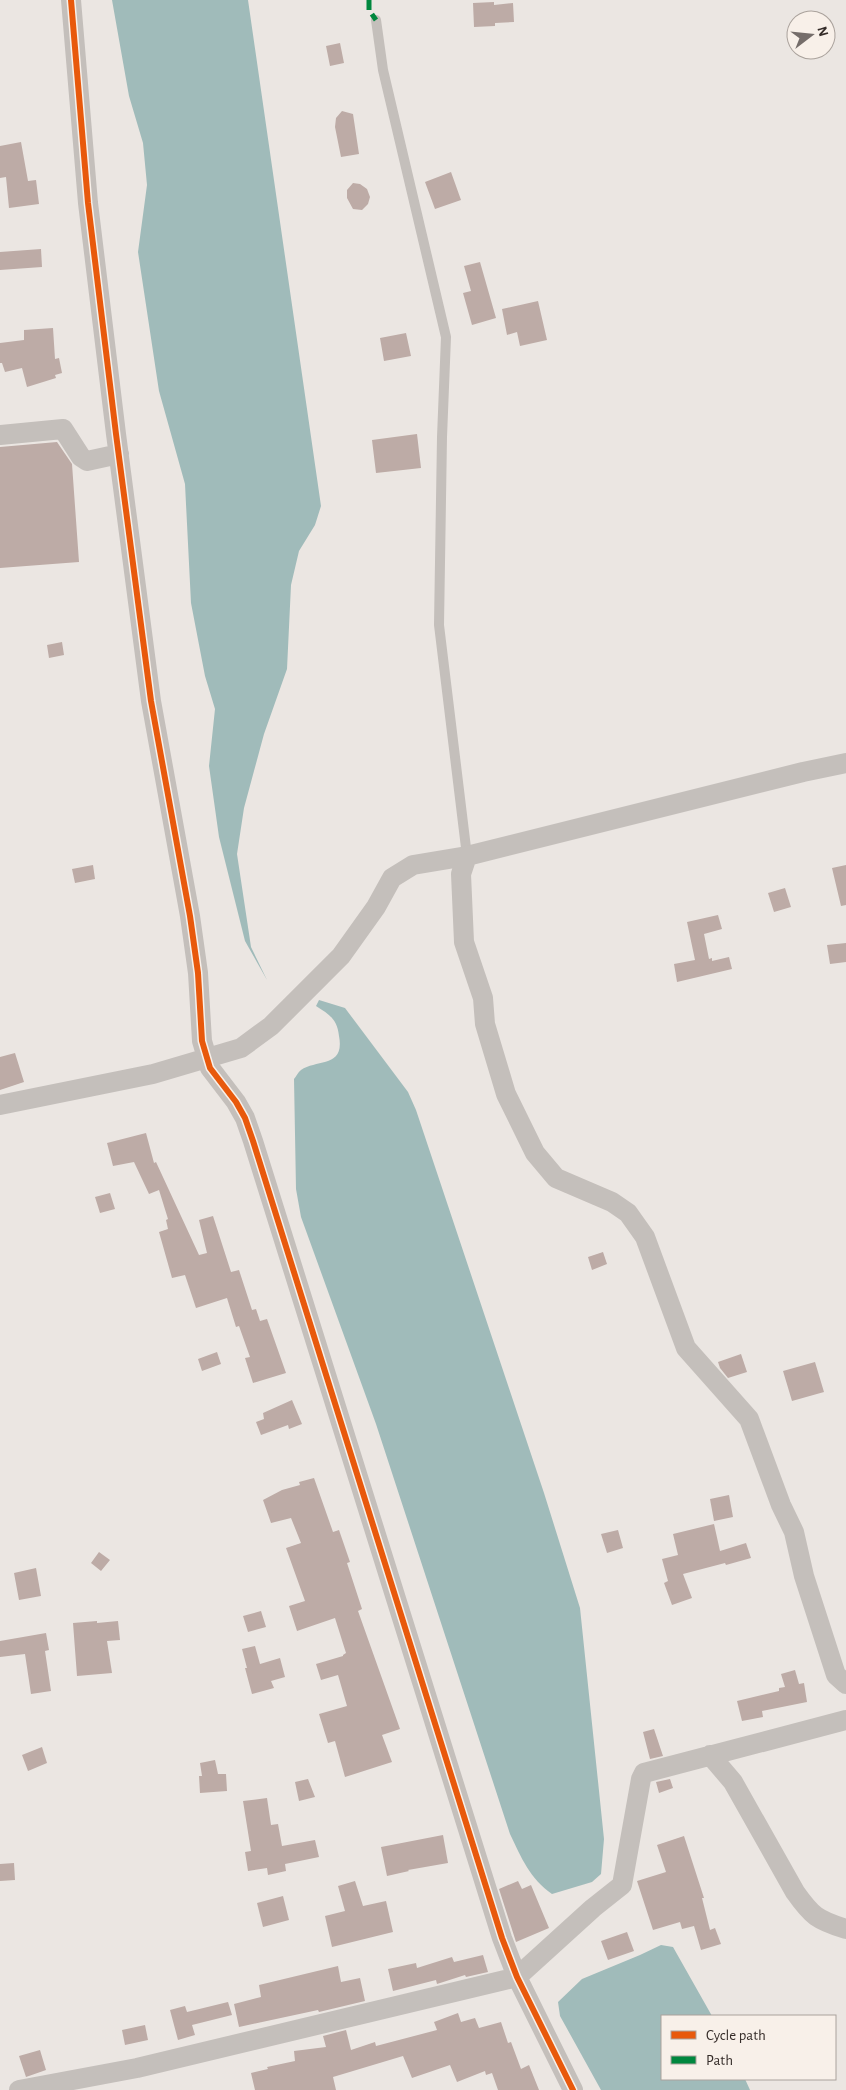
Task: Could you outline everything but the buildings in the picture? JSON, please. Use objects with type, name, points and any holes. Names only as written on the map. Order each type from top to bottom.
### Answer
[{"type":"street","points":[[71,0],[88,203],[119,454],[151,701],[198,973],[202,1041],[206,1059],[214,1076],[236,1102],[245,1118],[253,1140],[496,1919],[517,1977],[573,2090]]},
{"type":"street","points":[[0,435],[63,429],[81,457],[87,461],[119,454]]},
{"type":"street","points":[[0,1105],[131,1079],[241,1048],[271,1026],[341,956],[376,907],[392,878],[413,864],[467,856],[803,772],[846,763]]},
{"type":"street","points":[[467,856],[461,874],[464,942],[483,998],[485,1024],[506,1094],[520,1126],[535,1154],[556,1178],[612,1202],[628,1213],[645,1237],[686,1348],[749,1419],[781,1504],[794,1532],[804,1576],[836,1675],[846,1684]]},
{"type":"street","points":[[19,2090],[137,2068],[517,1977],[593,1908],[622,1885],[641,1779],[644,1773],[846,1720]]},
{"type":"street","points":[[710,1755],[733,1782],[795,1892],[805,1906],[816,1918],[846,1929]]},
{"type":"lane","points":[[376,20],[383,70],[446,337],[442,437],[439,625],[467,856]]},
{"type":"water","points":[[112,0],[248,0],[321,506],[315,525],[299,551],[291,585],[287,669],[264,734],[244,808],[237,854],[251,947],[267,980],[245,941],[219,837],[209,766],[215,709],[205,676],[191,603],[185,484],[159,391],[138,252],[147,185],[143,143],[129,96]]},
{"type":"water","points":[[319,1000],[345,1008],[408,1092],[416,1110],[544,1493],[580,1608],[604,1839],[601,1874],[592,1882],[552,1894],[532,1874],[522,1859],[510,1834],[376,1424],[301,1217],[296,1189],[294,1079],[301,1070],[334,1058],[340,1046],[337,1025],[329,1015],[316,1006]]},
{"type":"water","points":[[661,1945],[673,1947],[711,2015],[661,2015],[661,2080],[745,2080],[750,2090],[601,2090],[560,2016],[558,2002],[582,1979]]},
{"type":"marked path","points":[[369,0],[369,10],[376,20]]},
{"type":"cycle path","points":[[71,0],[88,203],[116,434],[151,701],[190,916],[198,973],[202,1041],[210,1068],[236,1102],[245,1118],[253,1141],[502,1938],[517,1977],[573,2090]]}]
